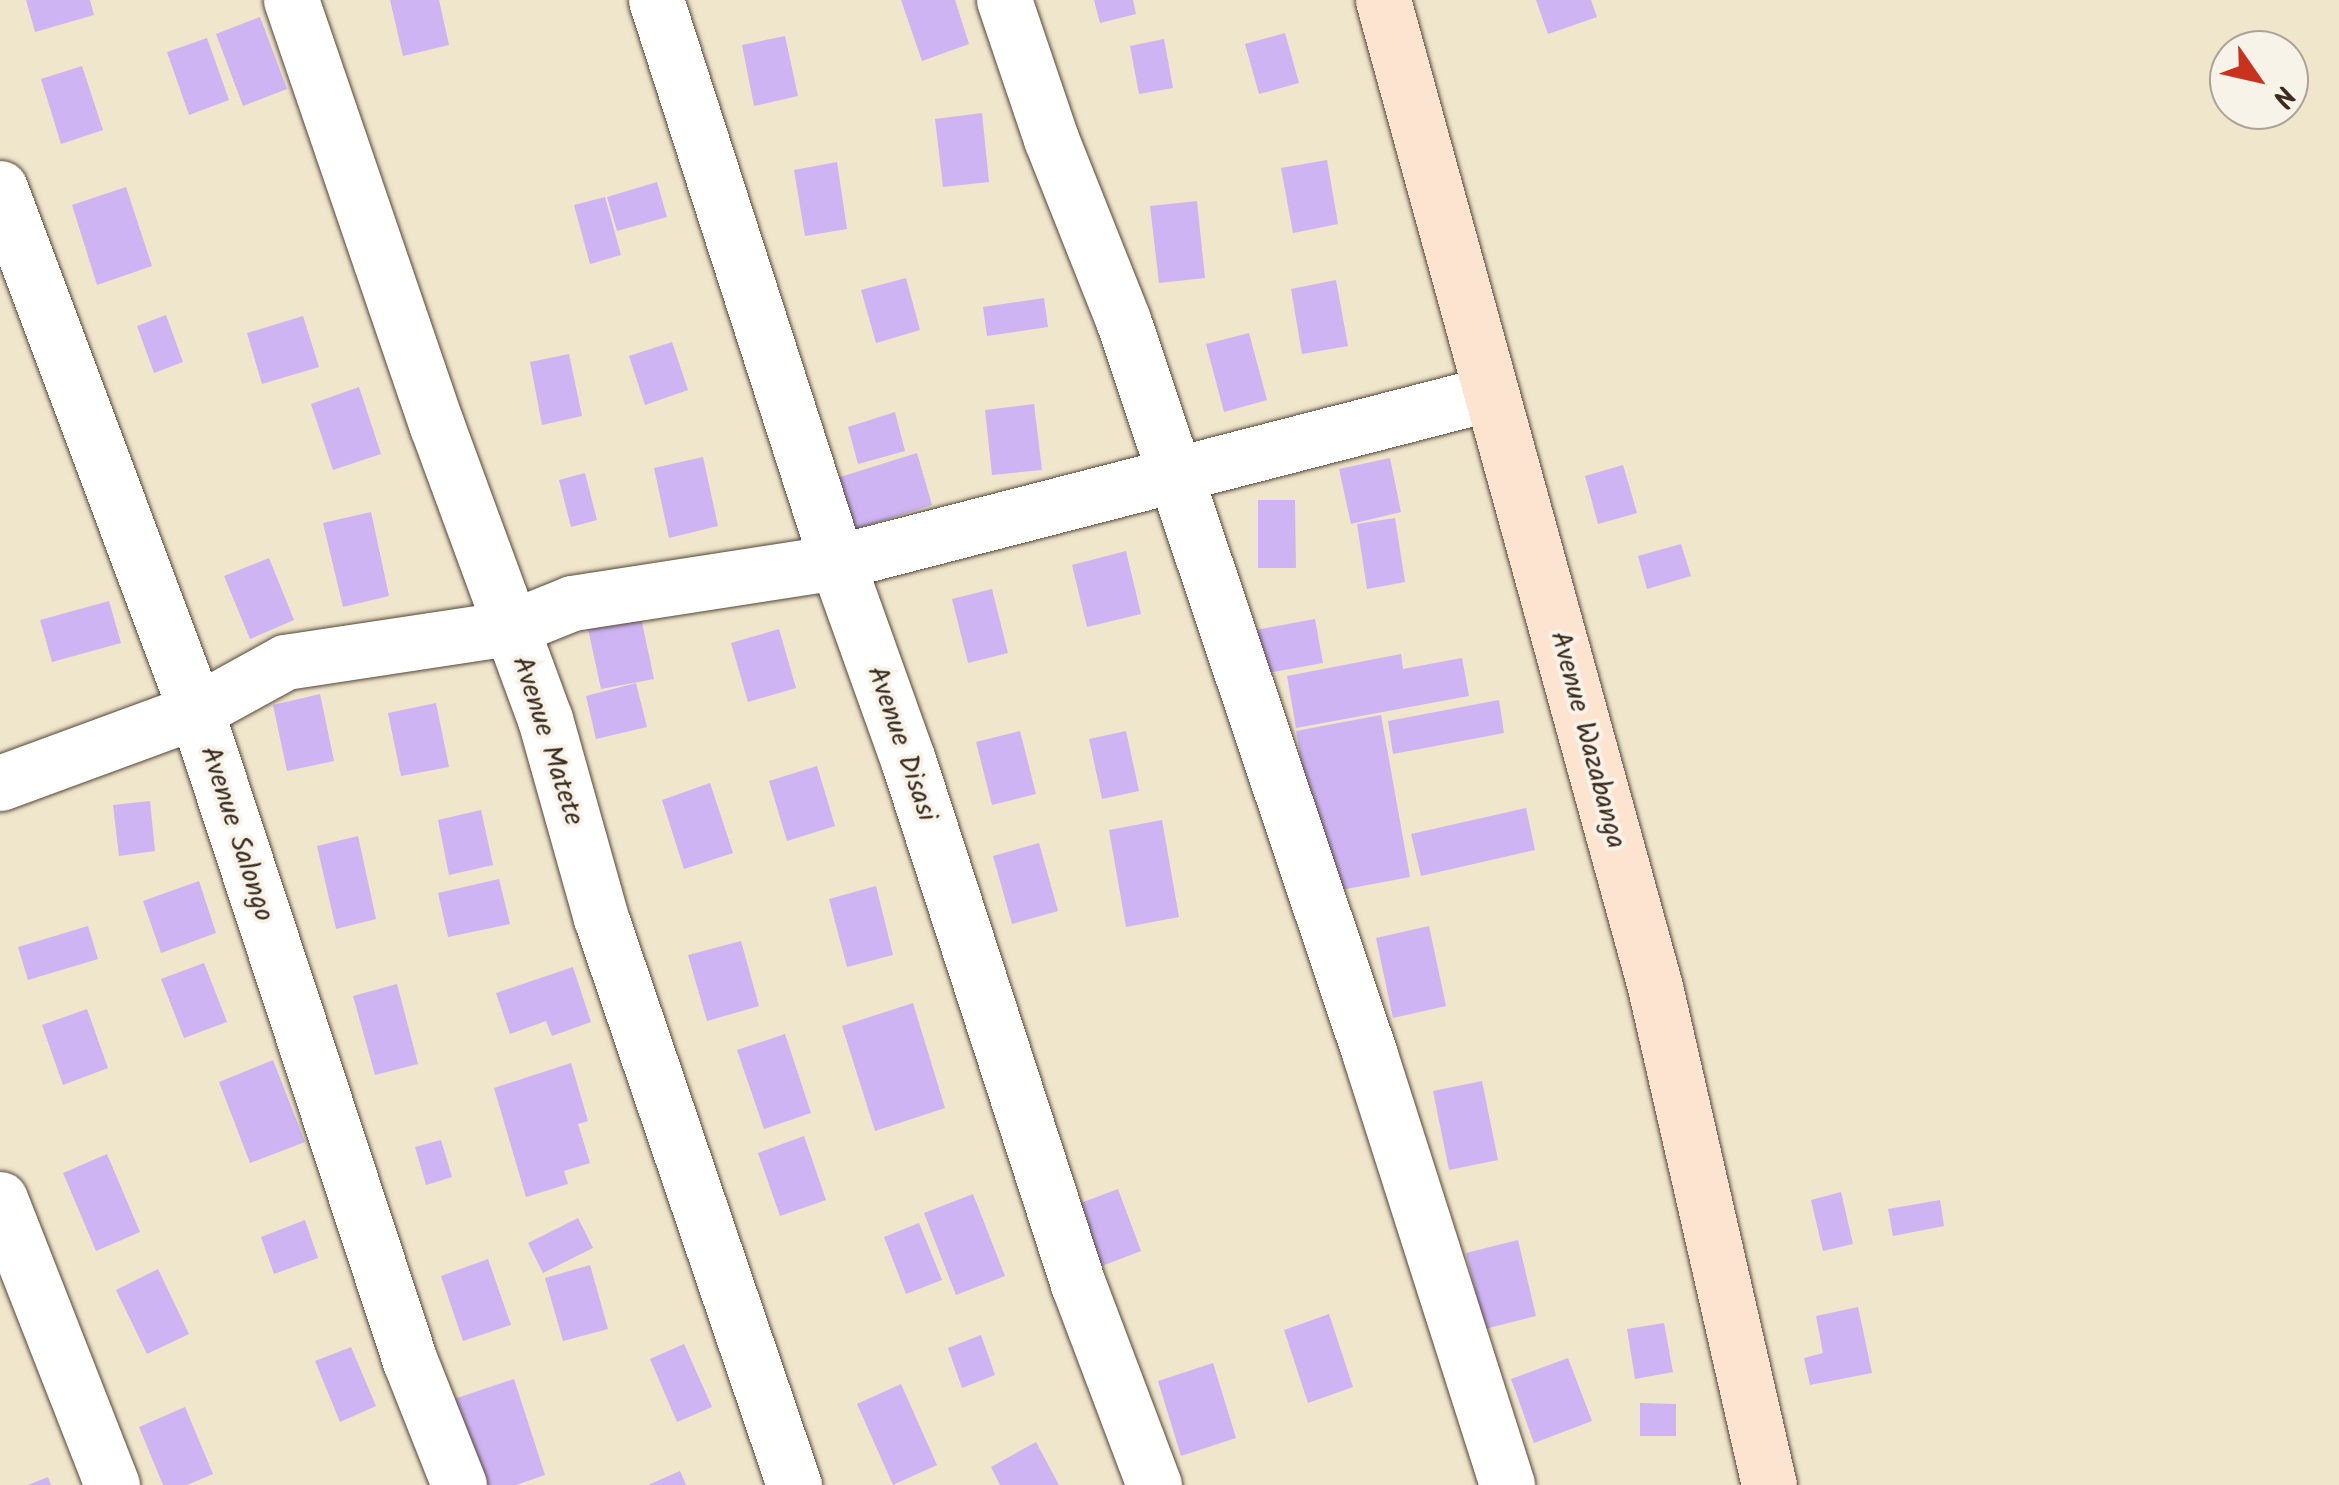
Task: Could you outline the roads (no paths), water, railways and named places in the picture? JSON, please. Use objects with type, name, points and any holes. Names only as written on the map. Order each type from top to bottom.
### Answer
[{"type":"main road","name":"Avenue Wazabanga","points":[[1383,0],[1654,988],[1769,1485]]},
{"type":"street","name":"Avenue Matete","points":[[291,0],[545,719],[644,1050],[794,1485]]},
{"type":"street","name":"Avenue Disasi","points":[[656,0],[837,562],[908,760],[1078,1284],[1154,1485]]},
{"type":"street","points":[[1004,0],[1051,139],[1123,320],[1370,1055],[1506,1485]]},
{"type":"street","name":"Avenue Salongo","points":[[0,188],[196,711],[410,1361],[459,1485]]},
{"type":"street","points":[[0,784],[196,711],[286,662],[510,628],[572,603],[837,562],[1491,393]]},
{"type":"street","points":[[0,1198],[112,1485]]}]
